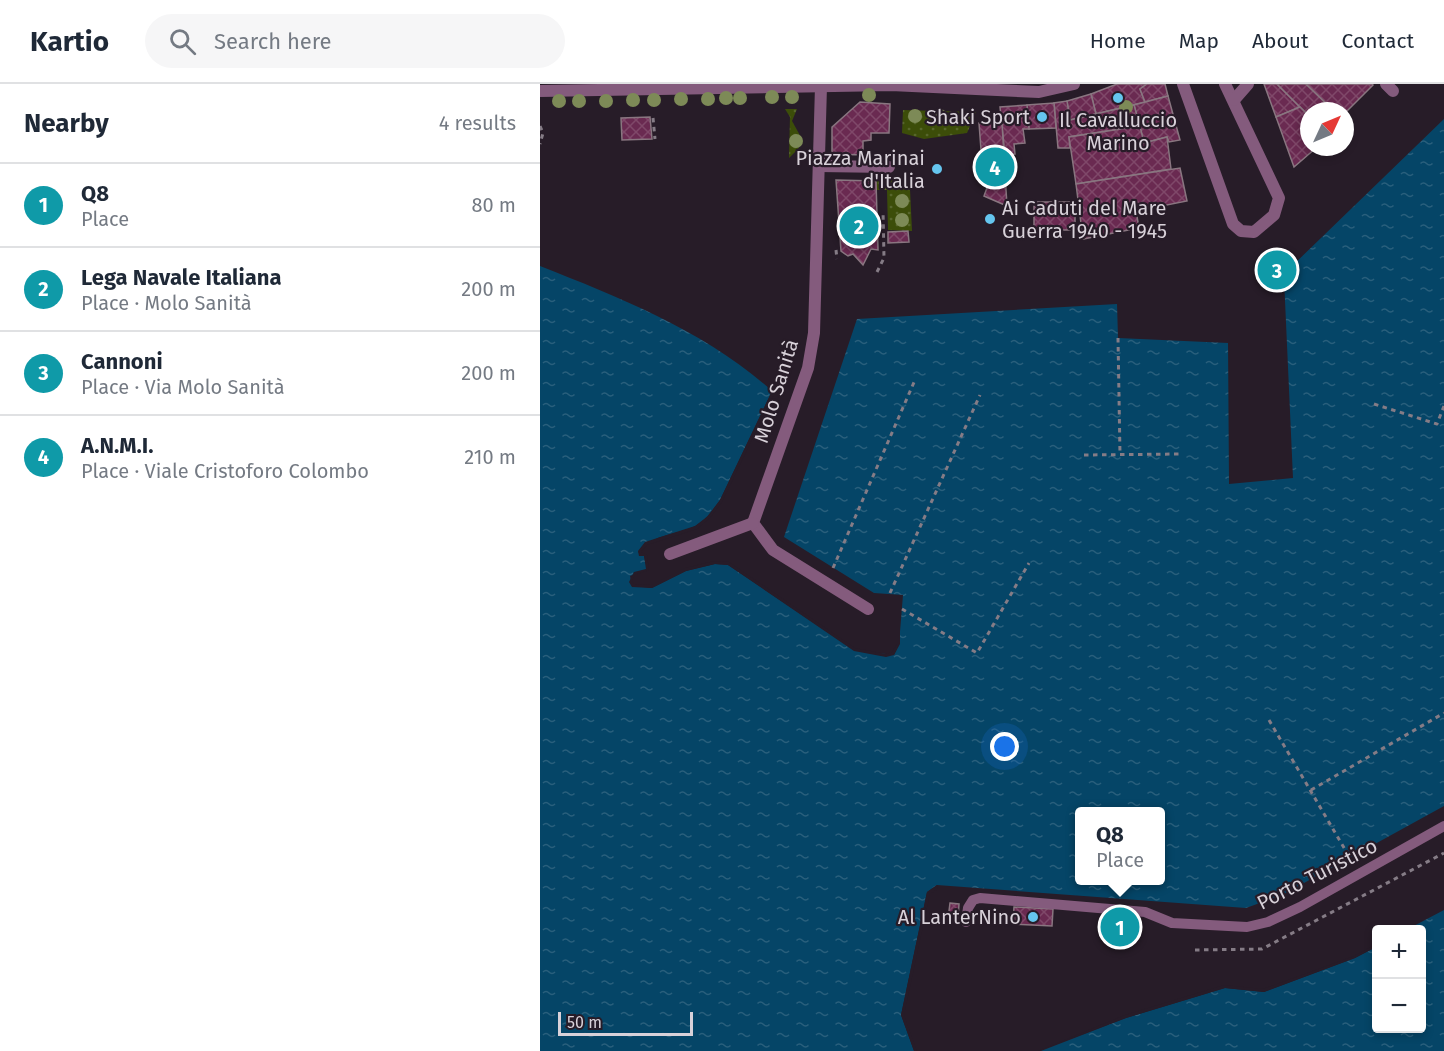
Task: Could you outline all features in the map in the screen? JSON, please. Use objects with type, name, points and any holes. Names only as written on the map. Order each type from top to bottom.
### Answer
[{"type":"street","points":[[540,90],[891,85],[1039,92],[1074,84]]},
{"type":"street","points":[[1183,84],[1233,224],[1241,231],[1254,232],[1274,215],[1279,198],[1226,84]]},
{"type":"street","points":[[1234,100],[1248,84]]},
{"type":"street","name":"Molo Sanità","points":[[753,523],[808,368],[817,294],[821,86]]},
{"type":"street","points":[[819,166],[889,166]]},
{"type":"street","points":[[670,554],[753,523],[773,550],[868,609]]},
{"type":"lane","name":"Porto Turistico","points":[[966,922],[968,908],[973,900],[980,898],[1145,912],[1172,923],[1247,927],[1268,922],[1300,907],[1444,826]]},
{"type":"path","points":[[653,118],[655,139]]},
{"type":"path","points":[[540,126],[543,133],[540,144]]},
{"type":"path","points":[[877,272],[884,258],[883,211]]},
{"type":"path","points":[[836,250],[837,259]]},
{"type":"path","points":[[1118,338],[1120,455]]},
{"type":"path","points":[[833,568],[915,380]]},
{"type":"path","points":[[890,593],[980,395]]},
{"type":"path","points":[[1374,404],[1437,424],[1444,406]]},
{"type":"path","points":[[1084,455],[1179,454]]},
{"type":"path","points":[[902,609],[977,653],[1029,564]]},
{"type":"path","points":[[1311,790],[1444,714]]},
{"type":"path","points":[[1269,720],[1350,858]]},
{"type":"green space","points":[[785,109],[797,109],[792,121],[802,139],[798,149],[789,158],[790,117]]},
{"type":"green space","points":[[903,110],[976,112],[967,133],[924,139],[902,133]]},
{"type":"green space","points":[[901,180],[910,189],[912,231],[888,230],[887,190],[877,190],[876,181]]},
{"type":"water","points":[[1444,119],[1444,806],[1284,894],[1246,908],[937,885],[927,892],[901,1015],[914,1051],[540,1051],[540,266],[662,318],[720,351],[772,391],[720,500],[697,525],[656,539],[643,546],[638,552],[644,556],[647,569],[630,576],[632,586],[652,588],[686,571],[715,564],[728,565],[854,650],[894,655],[899,644],[903,595],[874,593],[784,537],[857,319],[1117,304],[1118,338],[1228,343],[1229,484],[1293,478],[1284,278],[1290,268]]},
{"type":"water","points":[[1444,910],[1444,1051],[1041,1051],[1126,1018],[1225,988],[1264,992],[1355,958],[1372,949],[1372,1033],[1426,1033],[1426,925],[1416,925]]},
{"type":"pier","points":[[772,391],[775,392],[722,502],[710,518],[697,529],[647,545],[641,552],[647,555],[649,570],[635,575],[632,581],[634,584],[651,585],[685,568],[714,561],[729,562],[855,648],[886,654],[892,652],[897,644],[897,632],[900,632],[900,644],[894,655],[886,657],[854,651],[728,565],[715,564],[686,571],[652,588],[632,587],[629,582],[634,572],[646,569],[644,556],[639,556],[638,551],[645,542],[695,526],[708,516],[720,500]]},
{"type":"pier","points":[[937,885],[938,889],[930,894],[904,1015],[917,1051],[914,1051],[901,1015],[927,892]]},
{"type":"pier","points":[[1372,946],[1372,949],[1355,958],[1264,992],[1225,988],[1126,1018],[1038,1051],[1125,1015],[1224,985],[1263,989],[1354,956]]},
{"type":"building","name":"Il Cavalluccio Marino","points":[[1117,84],[1147,84],[1140,89],[1145,102],[1096,114],[1091,94]]},
{"type":"building","points":[[1147,84],[1165,84],[1168,96],[1145,102],[1140,89]]},
{"type":"building","points":[[1264,84],[1277,84],[1300,107],[1276,117]]},
{"type":"building","points":[[1277,84],[1306,84],[1325,102],[1300,102],[1300,107]]},
{"type":"building","points":[[1306,84],[1373,85],[1354,104],[1354,102],[1325,102]]},
{"type":"building","points":[[1091,94],[1096,114],[1070,120],[1067,101]]},
{"type":"building","points":[[1168,96],[1180,140],[1169,142],[1167,137],[1144,143],[1134,105]]},
{"type":"building","points":[[1067,101],[1070,120],[1134,105],[1140,126],[1069,137],[1070,148],[1058,148],[1054,103]]},
{"type":"building","points":[[860,102],[890,104],[889,133],[871,133],[871,140],[863,141],[863,155],[832,154],[832,127]]},
{"type":"building","name":"Shaki Sport","points":[[1054,103],[1056,128],[1029,129],[1027,105]]},
{"type":"building","points":[[1027,105],[1029,129],[1023,129],[1025,143],[1014,144],[1015,154],[1005,155],[1000,107]]},
{"type":"building","points":[[1300,107],[1300,156],[1307,156],[1294,167],[1276,117]]},
{"type":"building","points":[[650,117],[652,139],[622,140],[621,118]]},
{"type":"building","points":[[979,123],[1002,123],[1007,206],[984,196],[988,185],[987,172],[982,163]]},
{"type":"building","points":[[1140,126],[1144,143],[1167,137],[1171,169],[1076,184],[1069,137]]},
{"type":"building","points":[[1180,168],[1187,201],[1136,211],[1139,228],[1083,239],[1076,184]]},
{"type":"building","points":[[836,180],[876,181],[878,250],[871,249],[863,265],[853,254],[848,256],[841,251]]},
{"type":"building","points":[[1034,202],[1075,202],[1075,230],[1034,230]]},
{"type":"building","points":[[908,231],[909,242],[888,243],[888,232]]},
{"type":"building","points":[[950,903],[959,904],[958,919],[948,919]]},
{"type":"building","name":"Al LanterNino","points":[[1014,907],[1053,909],[1052,926],[1013,924]]},
{"type":"building","points":[[1105,921],[1136,923],[1136,932],[1104,931]]},
{"type":"place","name":"Il Cavalluccio Marino","points":[[1118,98]]},
{"type":"place","name":"Shaki Sport","points":[[1042,117]]},
{"type":"place","name":"A.N.M.I.","points":[[995,167]]},
{"type":"place","name":"Piazza Marinai d'Italia","points":[[937,169]]},
{"type":"place","name":"Ai Caduti del Mare Guerra 1940 - 1945","points":[[990,219]]},
{"type":"place","name":"Lega Navale Italiana","points":[[859,226]]},
{"type":"place","name":"Cannoni","points":[[1277,270]]},
{"type":"place","name":"Al LanterNino","points":[[1033,917]]},
{"type":"place","name":"Q8","points":[[1120,927]]}]
